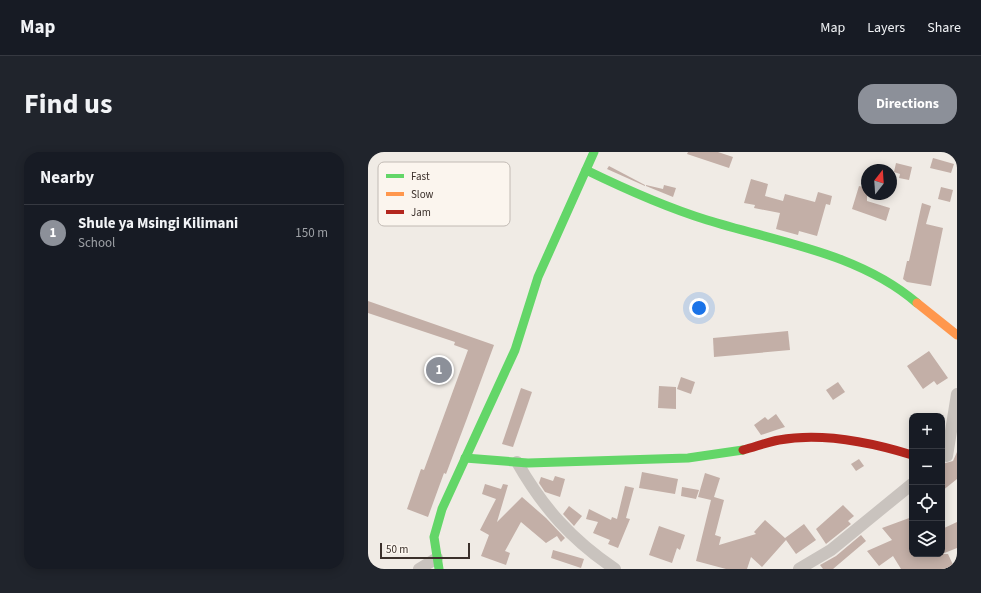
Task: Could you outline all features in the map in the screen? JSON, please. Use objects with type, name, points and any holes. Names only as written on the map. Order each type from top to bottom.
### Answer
[{"type":"street","points":[[419,569],[438,564],[434,537],[442,509],[515,350],[538,277],[594,152]]},
{"type":"street","points":[[586,170],[664,206],[724,225],[794,244],[878,275],[903,290],[924,310],[957,335]]},
{"type":"street","points":[[945,458],[957,394]]},
{"type":"street","points":[[465,458],[517,462],[624,461],[688,458],[733,453],[780,440],[826,437],[884,446],[909,453]]},
{"type":"street","points":[[945,458],[957,446]]},
{"type":"street","points":[[517,462],[531,486],[558,522],[589,551],[615,569]]},
{"type":"street","points":[[799,569],[831,550],[911,485]]},
{"type":"building","points":[[688,152],[718,152],[733,157],[729,168],[687,154]]},
{"type":"building","points":[[933,158],[954,164],[951,173],[930,168]]},
{"type":"building","points":[[896,163],[912,167],[909,180],[899,178],[900,174],[897,173],[897,164]]},
{"type":"building","points":[[609,166],[645,185],[645,186],[607,169]]},
{"type":"building","points":[[751,179],[768,184],[765,196],[783,201],[785,194],[815,202],[818,192],[832,196],[830,205],[826,204],[817,236],[799,231],[798,235],[776,229],[780,213],[754,208],[755,205],[744,203]]},
{"type":"building","points":[[646,185],[663,189],[664,185],[676,188],[673,197]]},
{"type":"building","points":[[859,186],[861,186],[861,200],[867,200],[890,208],[886,221],[852,209]]},
{"type":"building","points":[[941,187],[953,190],[950,202],[938,199]]},
{"type":"building","points":[[922,203],[931,206],[926,224],[943,228],[931,286],[907,282],[903,279],[907,261],[909,261]]},
{"type":"building","points":[[368,301],[494,345],[446,474],[444,473],[428,517],[407,509],[421,469],[424,470],[468,350],[454,345],[455,342],[368,313]]},
{"type":"building","points":[[788,331],[790,350],[714,357],[713,338]]},
{"type":"building","points":[[929,351],[948,378],[937,385],[934,381],[923,389],[907,366]]},
{"type":"building","points":[[681,377],[695,382],[691,394],[677,389]]},
{"type":"building","points":[[838,382],[845,392],[833,400],[826,390]]},
{"type":"building","points":[[659,386],[676,387],[676,409],[658,408]]},
{"type":"building","points":[[521,388],[532,392],[513,447],[502,444]]},
{"type":"building","points":[[776,414],[785,427],[761,435],[754,425],[765,417],[768,420]]},
{"type":"building","points":[[957,452],[957,479],[945,489],[945,463],[953,461]]},
{"type":"building","points":[[859,459],[864,466],[856,471],[851,464]]},
{"type":"building","points":[[642,472],[678,479],[675,494],[639,488]]},
{"type":"building","points":[[705,473],[720,478],[714,497],[724,500],[715,535],[721,537],[719,545],[756,534],[754,532],[765,520],[785,538],[804,524],[816,540],[796,554],[786,540],[762,567],[751,557],[747,569],[726,569],[696,561],[711,500],[698,497]]},
{"type":"building","points":[[555,476],[565,479],[560,497],[545,492],[539,483],[541,477],[553,481]]},
{"type":"building","points":[[485,484],[501,489],[503,484],[508,485],[497,522],[522,497],[546,518],[565,538],[561,542],[557,536],[546,543],[521,522],[505,551],[510,553],[506,565],[481,556],[489,535],[480,530],[496,499],[482,494]]},
{"type":"building","points":[[625,486],[634,488],[626,518],[630,519],[618,548],[608,544],[610,540],[593,533],[598,522],[586,519],[589,509],[611,520],[612,517],[617,519]]},
{"type":"building","points":[[682,487],[699,490],[696,499],[681,496]]},
{"type":"building","points":[[843,505],[854,516],[848,521],[851,524],[826,544],[816,529]]},
{"type":"building","points":[[569,506],[582,516],[574,526],[563,514]]},
{"type":"building","points":[[909,518],[909,557],[945,557],[945,554],[948,554],[955,569],[901,569],[893,556],[879,566],[867,551],[892,540],[882,528]]},
{"type":"building","points":[[957,522],[957,548],[945,553],[945,528]]},
{"type":"building","points":[[659,526],[685,535],[680,550],[677,548],[672,563],[649,555]]},
{"type":"building","points":[[861,535],[866,541],[833,569],[823,569],[820,565],[836,556]]},
{"type":"building","points":[[553,550],[584,559],[581,568],[551,558]]},
{"type":"traffic: fast","points":[[439,569],[434,537],[442,509],[515,350],[538,277],[594,152]]},
{"type":"traffic: fast","points":[[586,170],[645,197],[691,215],[817,251],[844,261],[870,272],[894,286],[917,303]]},
{"type":"traffic: fast","points":[[465,458],[528,463],[688,458],[743,450]]},
{"type":"traffic: slow","points":[[917,303],[957,335]]},
{"type":"traffic: jam","points":[[743,450],[779,440],[812,437],[863,442],[909,454]]},
{"type":"place","name":"Shule ya Msingi Kilimani","points":[[439,370]]}]
